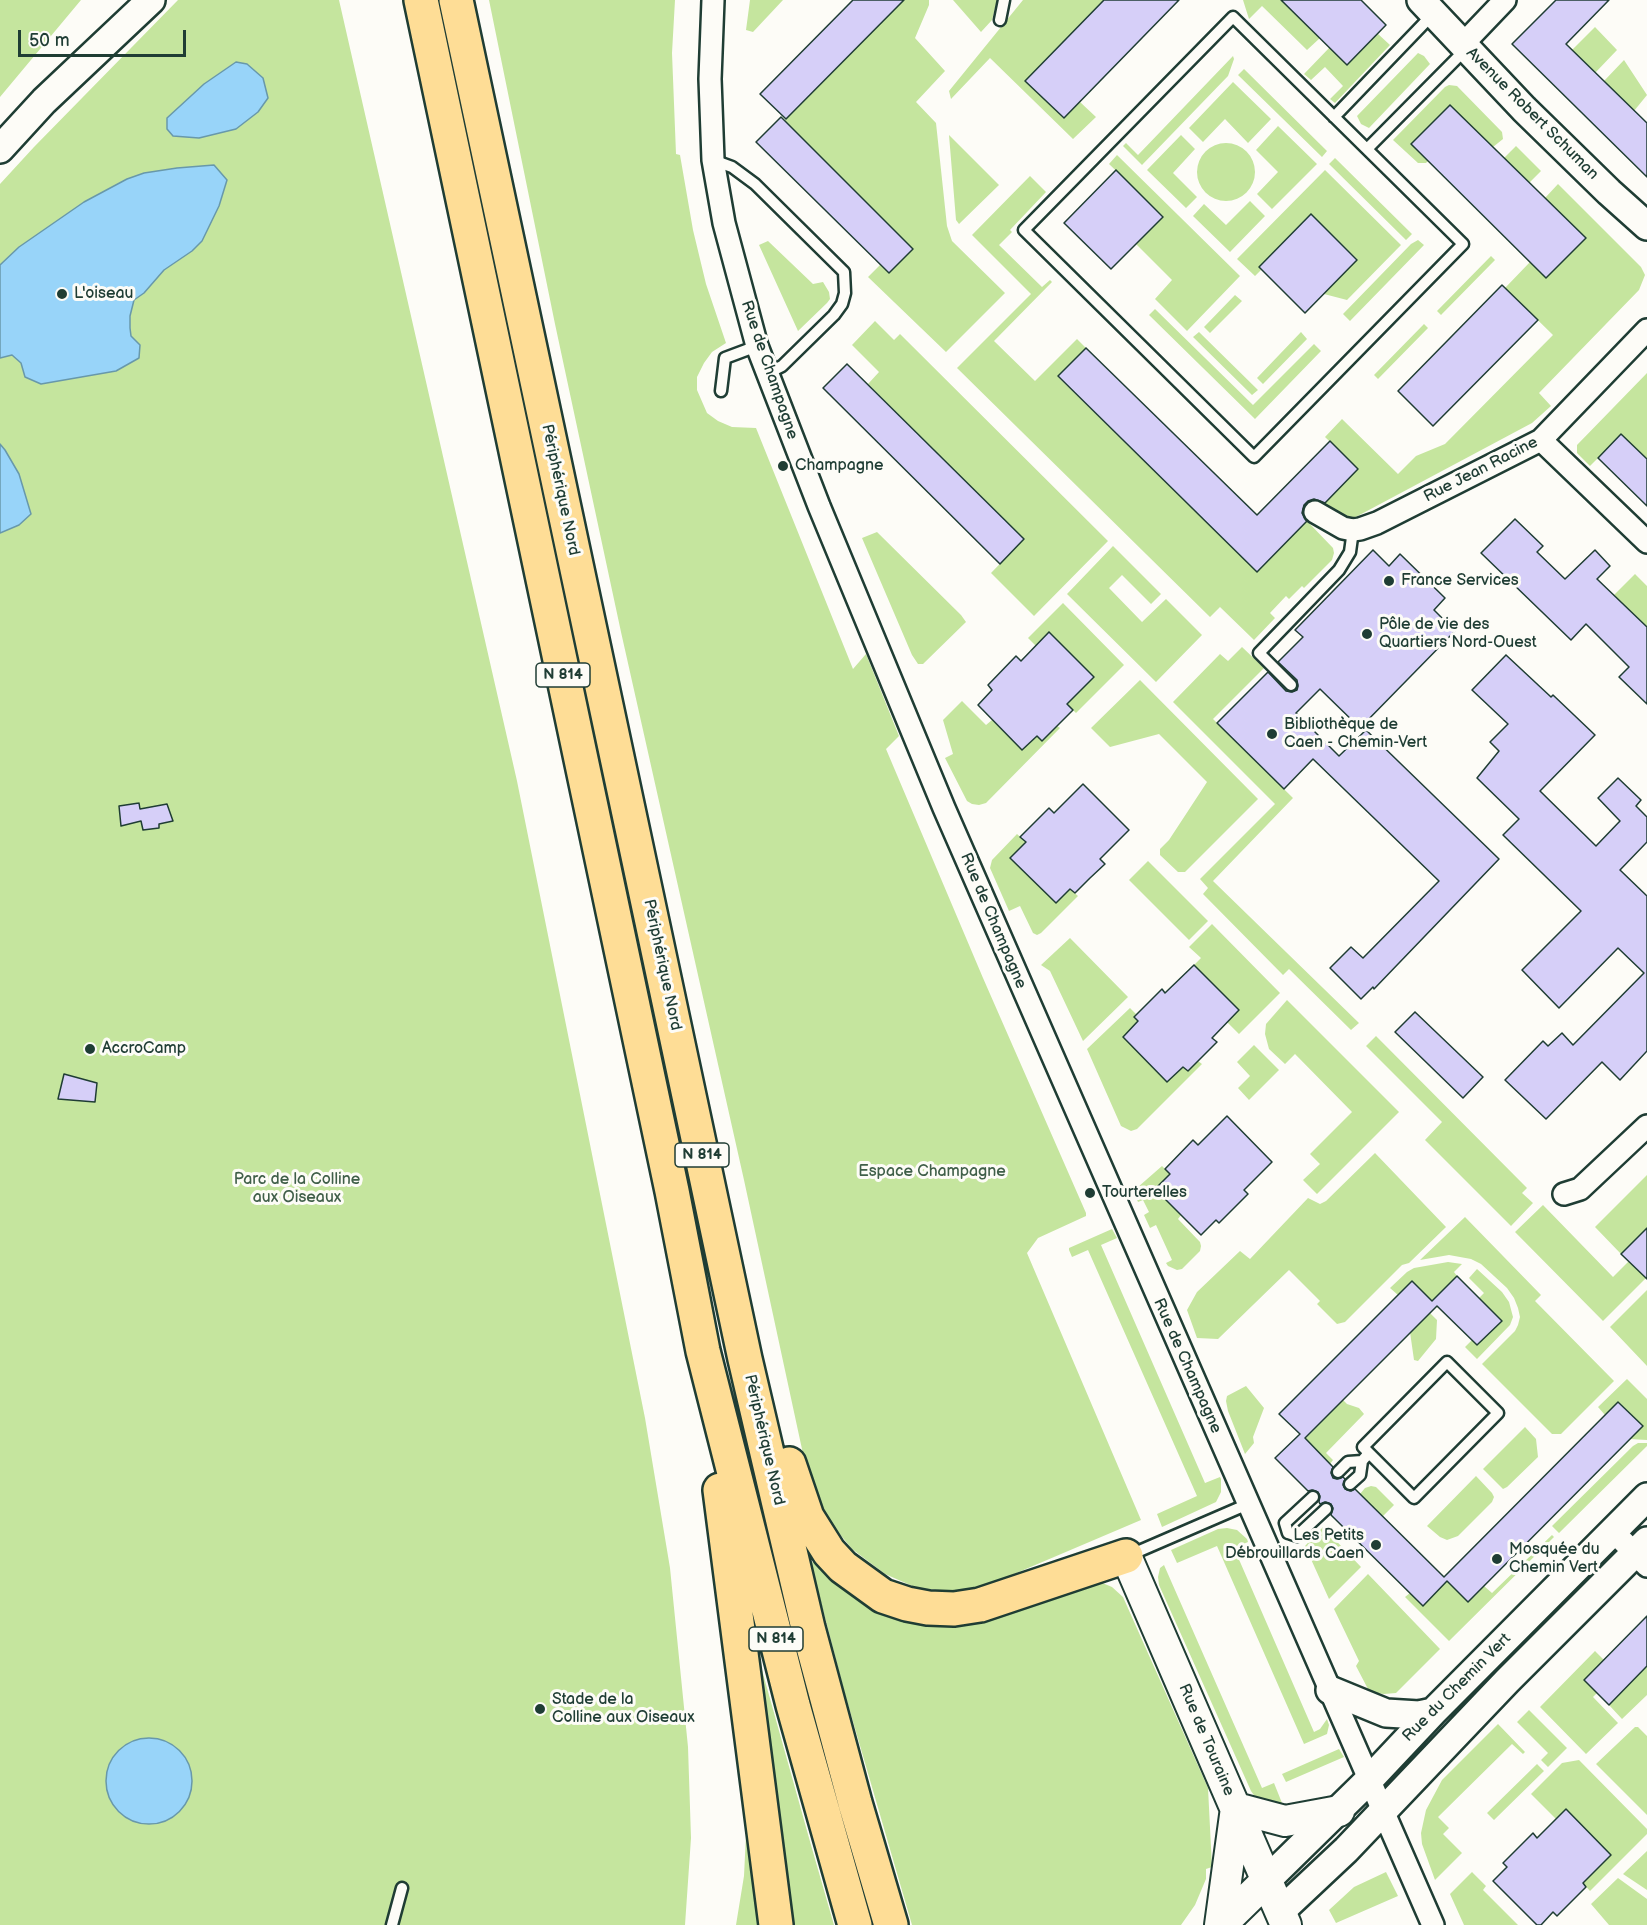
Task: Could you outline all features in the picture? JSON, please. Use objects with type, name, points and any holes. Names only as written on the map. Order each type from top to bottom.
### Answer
[{"type":"highway","name":"N 814","points":[[422,0],[667,1168],[703,1351],[793,1706],[855,1925]]},
{"type":"highway","name":"Périphérique Nord","points":[[456,0],[745,1359],[808,1628],[855,1803],[891,1925]]},
{"type":"highway","points":[[703,1351],[776,1925]]},
{"type":"highway","points":[[745,1359],[773,1403],[790,1470],[807,1517],[829,1552],[843,1567],[883,1596],[928,1608],[954,1609],[980,1605],[1126,1556]]},
{"type":"main road","name":"Rue de Touraine","points":[[1126,1556],[1267,1880],[1277,1920]]},
{"type":"main road","points":[[1221,1925],[1236,1808],[1285,1821],[1339,1810]]},
{"type":"main road","points":[[1221,1925],[1267,1880]]},
{"type":"street","points":[[0,149],[44,101],[152,0]]},
{"type":"street","name":"Rue de Champagne","points":[[713,0],[710,79],[713,159],[724,223],[757,346],[819,506],[944,808],[1248,1504],[1277,1539],[1329,1690],[1433,1925]]},
{"type":"street","points":[[1465,46],[1504,0]]},
{"type":"street","name":"Avenue Robert Schuman","points":[[1427,7],[1524,109],[1647,226]]},
{"type":"street","name":"Rue Jean Racine","points":[[1353,530],[1377,523],[1541,440],[1647,330]]},
{"type":"street","points":[[1541,440],[1647,542]]},
{"type":"street","points":[[1315,512],[1336,525],[1353,530]]},
{"type":"street","points":[[1564,1194],[1581,1189],[1647,1126]]},
{"type":"street","name":"Rue du Chemin Vert","points":[[1267,1880],[1369,1780],[1433,1712],[1647,1497]]},
{"type":"street","points":[[1613,1531],[1643,1554]]},
{"type":"street","name":"Rue du Chemin Vert","points":[[1277,1920],[1507,1681],[1643,1554]]},
{"type":"street","points":[[1329,1690],[1386,1713],[1419,1715],[1433,1712]]},
{"type":"lane","points":[[1000,21],[1004,0]]},
{"type":"lane","points":[[1334,117],[1427,7]]},
{"type":"lane","points":[[1233,17],[1334,117],[1463,244],[1254,457],[1024,231],[1233,17]]},
{"type":"lane","points":[[1367,149],[1465,46]]},
{"type":"lane","points":[[713,159],[732,167],[755,184],[844,272],[845,293],[842,304],[834,315],[782,366],[768,374]]},
{"type":"lane","points":[[721,391],[725,358],[757,346]]},
{"type":"lane","points":[[1291,685],[1259,653],[1339,570],[1350,552],[1353,530]]},
{"type":"lane","points":[[1350,1484],[1360,1475],[1366,1457],[1363,1447],[1447,1362],[1498,1413],[1414,1498],[1366,1457]]},
{"type":"lane","points":[[1338,1472],[1348,1462],[1366,1457]]},
{"type":"lane","points":[[1277,1539],[1286,1523],[1313,1497]]},
{"type":"lane","points":[[1126,1556],[1248,1504]]},
{"type":"lane","points":[[1277,1539],[1297,1536],[1326,1509]]},
{"type":"lane","points":[[392,1925],[402,1888]]},
{"type":"green space","points":[[0,0],[81,0],[0,97]]},
{"type":"green space","name":"Parc de la Colline aux Oiseaux","points":[[178,0],[339,0],[517,781],[645,1418],[670,1568],[688,1747],[691,1838],[685,1925],[0,1925],[0,184]]},
{"type":"green space","name":"Espace Champagne","points":[[489,0],[675,0],[672,53],[676,154],[680,155],[693,230],[706,284],[726,343],[712,352],[704,363],[697,377],[697,390],[707,413],[718,421],[732,427],[756,428],[853,669],[866,654],[899,736],[886,749],[1086,1213],[1086,1216],[1038,1238],[1027,1253],[1141,1520],[1000,1580],[975,1588],[949,1591],[917,1588],[885,1574],[852,1549],[825,1516],[808,1477],[621,632]]},
{"type":"green space","points":[[750,0],[783,0],[753,32],[746,30]]},
{"type":"green space","points":[[904,0],[929,0],[915,38],[945,71],[916,102],[936,123],[947,226],[952,241],[1005,293],[946,352],[868,277],[880,265],[889,273],[913,249],[784,121]]},
{"type":"green space","points":[[953,0],[997,0],[992,20],[981,32]]},
{"type":"green space","points":[[1023,0],[1104,0],[1026,80],[1063,118],[1080,102],[1096,117],[1073,139],[990,58],[951,99],[949,91]]},
{"type":"green space","points":[[1243,0],[1281,0],[1320,38],[1307,50],[1262,6],[1249,19]]},
{"type":"green space","points":[[1595,27],[1617,50],[1595,73],[1572,50]]},
{"type":"green space","points":[[1377,33],[1390,45],[1335,103],[1330,99],[1343,86],[1325,67],[1311,80],[1304,74],[1330,47]]},
{"type":"green space","points":[[1418,53],[1424,56],[1430,64],[1369,128],[1361,124],[1357,116]]},
{"type":"green space","points":[[1233,56],[1228,76],[1142,165],[1123,146],[1126,143],[1138,155]]},
{"type":"green space","points":[[1624,60],[1647,95],[1634,111],[1604,81]]},
{"type":"green space","points":[[1244,69],[1327,151],[1322,157],[1238,75]]},
{"type":"green space","points":[[1233,82],[1271,119],[1248,143],[1225,119],[1203,142],[1189,128]]},
{"type":"green space","points":[[1449,85],[1457,86],[1502,132],[1503,139],[1493,147],[1450,105],[1411,144],[1428,161],[1418,163],[1393,140]]},
{"type":"green space","points":[[1278,126],[1317,164],[1272,209],[1257,194],[1278,172],[1256,150]]},
{"type":"green space","points":[[949,135],[999,185],[959,224],[956,220]]},
{"type":"green space","points":[[1181,135],[1195,149],[1173,173],[1197,197],[1186,208],[1147,170]]},
{"type":"green space","points":[[1220,143],[1232,143],[1247,151],[1255,166],[1255,178],[1247,193],[1232,201],[1220,201],[1205,193],[1197,178],[1197,166],[1205,151]]},
{"type":"green space","points":[[1516,146],[1541,171],[1529,183],[1504,158]]},
{"type":"green space","points":[[1117,155],[1240,276],[1187,331],[1155,299],[1172,280],[1136,244],[1163,216],[1109,164]]},
{"type":"green space","points":[[1335,158],[1412,234],[1406,240],[1329,164]]},
{"type":"green space","points":[[1325,170],[1401,245],[1347,300],[1324,294],[1357,259],[1311,214],[1259,267],[1261,270],[1255,276],[1237,259]]},
{"type":"green space","points":[[1030,176],[1046,192],[999,245],[1042,287],[1050,280],[1052,282],[994,341],[1035,381],[1077,339],[1086,348],[1058,377],[1257,572],[1307,521],[1333,548],[1332,560],[1304,588],[1302,586],[1289,599],[1286,596],[1270,613],[1275,618],[1254,640],[1220,607],[1210,617],[957,368],[1031,294],[972,235]]},
{"type":"green space","points":[[1558,184],[1641,267],[1645,275],[1639,290],[1539,393],[1551,406],[1532,423],[1352,519],[1332,510],[1325,503],[1358,469],[1325,437],[1342,419],[1398,474],[1416,456],[1445,444],[1553,335],[1505,288],[1530,262],[1546,278],[1585,238],[1545,198]]},
{"type":"green space","points":[[1250,201],[1265,216],[1230,252],[1193,216],[1204,204],[1226,225]]},
{"type":"green space","points":[[1418,240],[1424,245],[1350,321],[1343,314],[1411,244]]},
{"type":"green space","points":[[768,241],[813,284],[823,282],[829,292],[830,299],[827,303],[798,331],[759,245]]},
{"type":"green space","points":[[1491,256],[1495,260],[1441,315],[1437,311]]},
{"type":"green space","points":[[1235,295],[1242,301],[1210,333],[1204,327]]},
{"type":"green space","points":[[1155,309],[1253,405],[1314,344],[1321,351],[1255,419],[1149,315]]},
{"type":"green space","points":[[875,321],[894,340],[900,334],[1108,541],[1034,616],[991,573],[1024,539],[868,384],[879,372],[852,345]]},
{"type":"green space","points":[[1424,324],[1428,328],[1378,379],[1374,375]]},
{"type":"green space","points":[[1199,332],[1258,390],[1252,395],[1193,337]]},
{"type":"green space","points":[[1301,332],[1307,339],[1263,384],[1257,378]]},
{"type":"green space","points":[[1647,373],[1647,459],[1621,435],[1590,466],[1577,453],[1577,445]]},
{"type":"green space","points":[[877,532],[966,622],[923,664],[918,664],[912,655],[862,538]]},
{"type":"green space","points":[[1113,546],[1161,594],[1151,604],[1122,575],[1109,588],[1142,622],[1166,599],[1202,635],[1156,682],[1067,594]]},
{"type":"green space","points":[[1635,574],[1647,586],[1647,627],[1614,595]]},
{"type":"green space","points":[[1063,603],[1124,665],[1076,713],[1067,704],[1094,677],[1049,632],[1036,646],[1028,638]]},
{"type":"green space","points":[[1242,647],[1264,668],[1213,719],[1293,798],[1213,881],[1359,1023],[1351,1030],[1289,969],[1283,975],[1203,894],[1208,888],[1200,879],[1275,804],[1173,702],[1220,654],[1228,661]]},
{"type":"green space","points":[[1140,680],[1258,799],[1185,872],[1178,872],[1160,855],[1160,849],[1169,840],[1207,782],[1159,734],[1110,747],[1091,728]]},
{"type":"green space","points":[[962,701],[986,725],[992,720],[1022,750],[1037,736],[1042,741],[1057,726],[1060,728],[986,803],[979,805],[967,801],[945,758],[953,754],[943,720]]},
{"type":"green space","points":[[1017,834],[1026,842],[1011,858],[1056,903],[1070,889],[1078,896],[1037,935],[1033,933],[1020,906],[1009,911],[990,868],[992,860]]},
{"type":"green space","points":[[1148,861],[1208,921],[1189,940],[1129,880]]},
{"type":"green space","points":[[1212,924],[1280,993],[1239,1034],[1227,1022],[1239,1010],[1194,965],[1201,958],[1189,947]]},
{"type":"green space","points":[[1070,938],[1128,997],[1083,1041],[1050,971],[1041,965]]},
{"type":"green space","points":[[1287,1000],[1399,1112],[1317,1194],[1303,1180],[1320,1164],[1310,1154],[1352,1112],[1295,1054],[1285,1064],[1269,1049],[1265,1034],[1266,1024]]},
{"type":"green space","points":[[1130,1008],[1136,1014],[1134,1017],[1138,1021],[1123,1037],[1167,1081],[1183,1067],[1188,1071],[1198,1061],[1202,1064],[1137,1129],[1131,1131],[1121,1126],[1087,1049]]},
{"type":"green space","points":[[1376,1036],[1527,1188],[1522,1193],[1533,1203],[1511,1226],[1425,1140],[1442,1122],[1366,1046]]},
{"type":"green space","points":[[1254,1045],[1279,1070],[1249,1100],[1238,1088],[1250,1076],[1237,1062]]},
{"type":"green space","points":[[1375,1153],[1446,1227],[1409,1263],[1402,1265],[1345,1322],[1337,1324],[1317,1304],[1320,1301],[1289,1270],[1218,1339],[1197,1338],[1187,1310],[1197,1292],[1240,1251],[1250,1259],[1308,1198],[1320,1204],[1326,1201]]},
{"type":"green space","points":[[1162,1166],[1170,1174],[1155,1189],[1181,1215],[1178,1219],[1200,1242],[1201,1246],[1200,1251],[1182,1269],[1177,1270],[1166,1263],[1172,1260],[1156,1225],[1150,1228],[1144,1215],[1149,1212],[1143,1200],[1138,1202],[1136,1197],[1138,1187]]},
{"type":"green space","points":[[1647,1175],[1647,1228],[1621,1254],[1595,1227]]},
{"type":"green space","points":[[1543,1205],[1613,1277],[1629,1261],[1646,1278],[1603,1321],[1515,1232]]},
{"type":"green space","points":[[1465,1217],[1541,1295],[1535,1301],[1614,1381],[1561,1434],[1552,1434],[1482,1364],[1515,1331],[1518,1325],[1520,1317],[1518,1308],[1507,1288],[1481,1264],[1471,1259],[1449,1255],[1420,1260]]},
{"type":"green space","points":[[1112,1229],[1117,1238],[1101,1245],[1205,1483],[1220,1477],[1221,1479],[1221,1492],[1216,1502],[1162,1527],[1157,1514],[1197,1496],[1088,1250],[1072,1257],[1069,1250]]},
{"type":"green space","points":[[1448,1262],[1462,1264],[1454,1272],[1457,1276],[1432,1301],[1412,1281],[1398,1295],[1390,1288],[1414,1268]]},
{"type":"green space","points":[[1477,1269],[1502,1292],[1509,1302],[1513,1317],[1510,1325],[1477,1359],[1465,1347],[1472,1340],[1477,1345],[1501,1321],[1479,1298],[1484,1293],[1469,1278]]},
{"type":"green space","points":[[1647,1290],[1647,1366],[1610,1327]]},
{"type":"green space","points":[[1430,1313],[1437,1320],[1436,1339],[1418,1361],[1414,1360],[1410,1332]]},
{"type":"green space","points":[[1627,1379],[1647,1399],[1647,1440],[1630,1439],[1643,1426],[1619,1402],[1605,1415],[1598,1407]]},
{"type":"green space","points":[[1246,1386],[1264,1408],[1253,1437],[1254,1443],[1245,1454],[1226,1401],[1227,1396]]},
{"type":"green space","points":[[1343,1400],[1359,1408],[1364,1414],[1326,1453],[1333,1460],[1330,1464],[1305,1439]]},
{"type":"green space","points":[[1525,1427],[1536,1439],[1538,1457],[1503,1489],[1483,1469]]},
{"type":"green space","points":[[1638,1443],[1647,1443],[1647,1446],[1559,1533],[1552,1526]]},
{"type":"green space","points":[[1476,1476],[1492,1493],[1494,1497],[1492,1502],[1458,1536],[1447,1540],[1440,1537],[1427,1526]]},
{"type":"green space","points":[[1376,1487],[1394,1505],[1383,1516],[1360,1494],[1365,1488]]},
{"type":"green space","points":[[1323,1527],[1361,1567],[1329,1599],[1305,1546]]},
{"type":"green space","points":[[1218,1529],[1237,1530],[1247,1539],[1248,1542],[1234,1548],[1314,1732],[1320,1729],[1327,1719],[1329,1725],[1327,1734],[1304,1744],[1217,1546],[1177,1563],[1171,1550]]},
{"type":"green space","points":[[1552,1535],[1554,1537],[1449,1641],[1405,1597],[1410,1593],[1423,1606],[1447,1581],[1468,1602],[1484,1586],[1492,1593]]},
{"type":"green space","points":[[816,1558],[870,1605],[1091,1582],[1100,1582],[1112,1587],[1123,1597],[1208,1788],[1212,1867],[1206,1869],[1206,1879],[1195,1905],[1181,1925],[912,1925],[845,1694],[811,1564]]},
{"type":"green space","points":[[1164,1565],[1262,1788],[1274,1783],[1282,1803],[1277,1805],[1258,1801],[1251,1791],[1159,1585],[1160,1568]]},
{"type":"green space","points":[[1368,1574],[1440,1649],[1396,1693],[1376,1693],[1368,1689],[1356,1666],[1359,1661],[1334,1609]]},
{"type":"green space","points":[[748,1620],[834,1925],[736,1925],[744,1876],[752,1711]]},
{"type":"green space","points":[[1595,1651],[1604,1660],[1585,1680],[1597,1693],[1593,1697],[1618,1723],[1586,1754],[1540,1707]]},
{"type":"green space","points":[[1647,1666],[1647,1695],[1622,1719],[1609,1705]]},
{"type":"green space","points":[[1529,1710],[1567,1748],[1548,1767],[1541,1760],[1548,1753],[1517,1722]]},
{"type":"green space","points":[[1498,1724],[1525,1752],[1523,1754],[1512,1744],[1438,1817],[1449,1828],[1443,1834],[1462,1853],[1435,1880],[1422,1844],[1421,1833],[1426,1810],[1442,1780]]},
{"type":"green space","points":[[1635,1727],[1647,1736],[1647,1815],[1596,1764]]},
{"type":"green space","points":[[1339,1749],[1344,1757],[1286,1782],[1282,1774]]},
{"type":"green space","points":[[1579,1760],[1647,1829],[1647,1834],[1590,1891],[1583,1883],[1566,1809],[1556,1819],[1531,1794],[1562,1763]]},
{"type":"green space","points":[[1537,1764],[1544,1771],[1494,1820],[1487,1813]]},
{"type":"green space","points":[[1647,1851],[1647,1890],[1623,1874]]},
{"type":"green space","points":[[1386,1872],[1398,1896],[1336,1923],[1329,1910],[1354,1887]]},
{"type":"green space","points":[[1472,1872],[1486,1886],[1483,1890],[1518,1925],[1464,1925],[1450,1894]]},
{"type":"green space","points":[[1618,1878],[1647,1899],[1647,1925],[1609,1925],[1591,1904]]},
{"type":"water","points":[[236,62],[247,64],[263,78],[268,98],[258,112],[236,129],[199,138],[173,136],[167,129],[167,118],[204,84]]},
{"type":"water","points":[[214,165],[227,180],[219,206],[202,241],[192,251],[164,270],[144,293],[134,300],[130,328],[131,336],[140,345],[139,358],[116,371],[41,384],[25,377],[21,363],[12,355],[0,358],[0,265],[19,247],[84,202],[127,179],[144,173]]},
{"type":"water","points":[[0,444],[19,474],[31,514],[19,525],[0,533]]},
{"type":"water","points":[[149,1738],[165,1742],[179,1751],[188,1765],[192,1781],[188,1797],[179,1811],[165,1820],[149,1824],[133,1820],[119,1811],[110,1797],[106,1781],[110,1765],[119,1751],[133,1742]]},
{"type":"building","points":[[853,0],[904,0],[786,119],[760,94]]},
{"type":"building","points":[[1104,0],[1179,0],[1064,118],[1025,81]]},
{"type":"building","points":[[1281,0],[1361,0],[1386,25],[1347,65]]},
{"type":"building","points":[[1556,0],[1609,0],[1566,44],[1647,123],[1647,177],[1512,44]]},
{"type":"building","points":[[1450,105],[1586,238],[1546,278],[1411,144]]},
{"type":"building","points":[[781,117],[913,249],[889,273],[756,142]]},
{"type":"building","points":[[1116,170],[1163,217],[1111,269],[1064,223]]},
{"type":"building","points":[[1311,214],[1357,260],[1305,313],[1259,267]]},
{"type":"building","points":[[1502,285],[1538,320],[1433,426],[1398,391]]},
{"type":"building","points":[[1086,348],[1257,515],[1330,441],[1358,469],[1325,503],[1314,499],[1304,505],[1302,513],[1307,521],[1257,572],[1058,376]]},
{"type":"building","points":[[847,364],[1024,539],[1000,564],[823,388]]},
{"type":"building","points":[[1621,434],[1647,459],[1647,506],[1598,458]]},
{"type":"building","points":[[1515,519],[1543,546],[1537,552],[1565,579],[1595,550],[1610,566],[1597,579],[1647,627],[1647,704],[1619,677],[1629,667],[1586,624],[1571,640],[1481,553]]},
{"type":"building","points":[[1373,550],[1389,566],[1400,554],[1445,598],[1434,610],[1455,631],[1360,728],[1320,689],[1296,713],[1339,756],[1366,730],[1499,859],[1374,989],[1373,987],[1361,999],[1330,968],[1351,947],[1363,958],[1439,881],[1313,759],[1284,789],[1217,723],[1268,672],[1286,691],[1297,690],[1297,680],[1278,662],[1303,637],[1295,630]]},
{"type":"building","points":[[1049,632],[1094,677],[1067,704],[1073,710],[1042,741],[1037,736],[1022,750],[978,705],[992,690],[988,685],[1016,656],[1021,661]]},
{"type":"building","points":[[1506,655],[1595,735],[1540,791],[1596,846],[1620,821],[1598,798],[1618,778],[1641,800],[1636,806],[1647,817],[1647,842],[1620,870],[1647,896],[1647,1051],[1620,1080],[1602,1062],[1546,1119],[1505,1080],[1543,1041],[1548,1046],[1562,1033],[1573,1045],[1644,973],[1618,948],[1559,1008],[1522,970],[1581,911],[1503,835],[1519,819],[1477,778],[1499,751],[1490,742],[1508,724],[1472,690]]},
{"type":"building","points":[[1083,784],[1129,830],[1100,859],[1105,864],[1075,893],[1070,889],[1056,903],[1010,858],[1026,842],[1020,837],[1049,808],[1054,813]]},
{"type":"building","points":[[139,803],[140,809],[167,804],[173,821],[159,824],[159,828],[143,830],[141,821],[121,826],[119,806]]},
{"type":"building","points":[[1194,965],[1239,1010],[1212,1038],[1217,1042],[1188,1071],[1183,1067],[1167,1082],[1123,1037],[1138,1021],[1134,1017],[1162,989],[1165,993]]},
{"type":"building","points":[[1415,1012],[1483,1077],[1463,1098],[1395,1032]]},
{"type":"building","points":[[64,1074],[97,1083],[95,1102],[58,1099]]},
{"type":"building","points":[[1227,1116],[1272,1162],[1244,1190],[1248,1194],[1219,1223],[1216,1220],[1201,1235],[1155,1189],[1170,1174],[1165,1169],[1193,1140],[1198,1145]]},
{"type":"building","points":[[1647,1228],[1647,1279],[1621,1254]]},
{"type":"building","points":[[1457,1276],[1502,1321],[1477,1345],[1437,1306],[1305,1438],[1333,1467],[1331,1473],[1333,1478],[1343,1477],[1345,1489],[1351,1491],[1355,1489],[1444,1577],[1618,1402],[1643,1426],[1468,1602],[1447,1581],[1423,1606],[1331,1515],[1333,1508],[1331,1504],[1325,1502],[1320,1504],[1318,1492],[1308,1491],[1275,1458],[1300,1434],[1279,1414],[1412,1281],[1432,1301]]},
{"type":"building","points":[[1647,1616],[1647,1666],[1609,1705],[1584,1680]]},
{"type":"building","points":[[1566,1809],[1611,1855],[1583,1883],[1586,1887],[1557,1916],[1553,1912],[1541,1925],[1537,1925],[1493,1881],[1507,1867],[1503,1863],[1533,1833],[1537,1838]]},
{"type":"place","name":"L'oiseau","points":[[62,294]]},
{"type":"place","name":"Champagne","points":[[783,466]]},
{"type":"place","name":"France Services","points":[[1389,581]]},
{"type":"place","name":"Pôle de vie des Quartiers Nord-Ouest","points":[[1367,634]]},
{"type":"place","name":"Bibliothèque de Caen - Chemin-Vert","points":[[1272,734]]},
{"type":"place","name":"AccroCamp","points":[[90,1049]]},
{"type":"place","name":"Tourterelles","points":[[1090,1193]]},
{"type":"place","name":"Les Petits Débrouillards Caen","points":[[1376,1545]]},
{"type":"place","name":"Mosquée du Chemin Vert","points":[[1497,1559]]},
{"type":"place","name":"Stade de la Colline aux Oiseaux","points":[[540,1709]]}]
